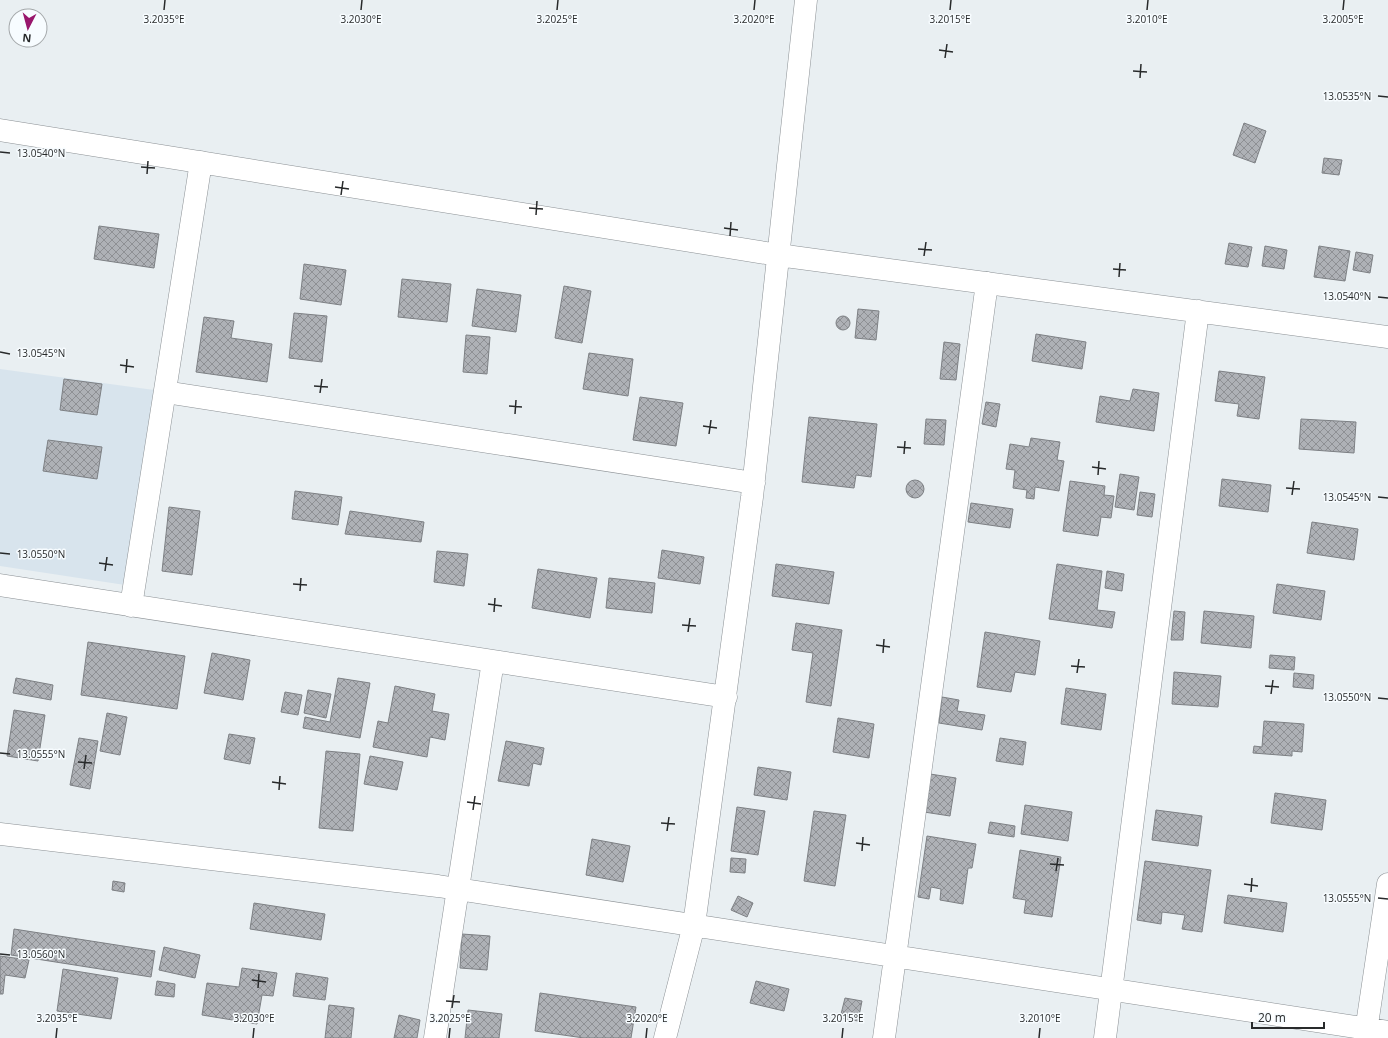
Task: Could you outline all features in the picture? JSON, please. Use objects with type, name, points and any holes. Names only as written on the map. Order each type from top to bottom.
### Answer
[{"type":"street","points":[[665,1038],[694,925],[726,697],[754,483],[806,0]]},
{"type":"street","points":[[0,130],[778,255],[1388,337]]},
{"type":"street","points":[[131,606],[201,162]]},
{"type":"street","points":[[884,1038],[987,283]]},
{"type":"street","points":[[1105,1038],[1198,311]]},
{"type":"street","points":[[165,392],[754,483]]},
{"type":"street","points":[[0,586],[726,697]]},
{"type":"street","points":[[436,1038],[494,661]]},
{"type":"street","points":[[0,834],[459,889],[1111,990],[1365,1034],[1388,1032]]},
{"type":"street","points":[[1365,1034],[1388,884]]},
{"type":"shaded area","points":[[0,369],[154,390],[125,585],[0,566]]},
{"type":"building","points":[[1244,123],[1266,131],[1255,163],[1233,155]]},
{"type":"building","points":[[1324,158],[1342,160],[1339,175],[1322,173]]},
{"type":"building","points":[[99,226],[159,234],[154,268],[94,259]]},
{"type":"building","points":[[1229,243],[1252,247],[1248,267],[1225,264]]},
{"type":"building","points":[[1265,246],[1287,250],[1284,269],[1262,266]]},
{"type":"building","points":[[1319,246],[1350,251],[1345,281],[1314,277]]},
{"type":"building","points":[[1356,252],[1373,255],[1370,273],[1353,270]]},
{"type":"building","points":[[304,264],[346,270],[341,305],[300,299]]},
{"type":"building","points":[[402,279],[451,284],[447,322],[398,317]]},
{"type":"building","points":[[564,286],[591,291],[582,343],[555,338]]},
{"type":"building","points":[[477,289],[521,295],[516,332],[472,326]]},
{"type":"building","points":[[858,309],[879,311],[876,340],[855,338]]},
{"type":"building","points":[[294,313],[327,316],[322,362],[289,358]]},
{"type":"building","points":[[840,316],[846,316],[850,320],[850,326],[846,330],[840,330],[836,326],[836,320]]},
{"type":"building","points":[[204,317],[234,321],[231,338],[272,344],[267,382],[196,372]]},
{"type":"building","points":[[1036,334],[1086,342],[1082,369],[1032,361]]},
{"type":"building","points":[[466,335],[490,337],[487,374],[463,372]]},
{"type":"building","points":[[944,342],[960,344],[956,380],[940,379]]},
{"type":"building","points":[[589,353],[633,359],[628,396],[583,389]]},
{"type":"building","points":[[1219,371],[1265,377],[1259,419],[1237,416],[1239,404],[1215,401]]},
{"type":"building","points":[[64,379],[102,384],[97,415],[60,410]]},
{"type":"building","points":[[1133,389],[1159,393],[1154,431],[1096,422],[1100,396],[1130,401]]},
{"type":"building","points":[[640,397],[683,403],[676,446],[633,440]]},
{"type":"building","points":[[986,402],[1000,404],[996,427],[982,424]]},
{"type":"building","points":[[809,417],[877,424],[871,477],[856,475],[854,488],[802,482]]},
{"type":"building","points":[[926,419],[946,420],[944,445],[924,444]]},
{"type":"building","points":[[1301,419],[1356,422],[1354,453],[1299,449]]},
{"type":"building","points":[[1031,438],[1060,442],[1057,460],[1064,461],[1059,491],[1035,487],[1034,499],[1026,498],[1027,490],[1013,488],[1015,470],[1006,469],[1010,444],[1029,447]]},
{"type":"building","points":[[48,440],[102,447],[97,479],[43,471]]},
{"type":"building","points":[[1120,474],[1139,477],[1134,510],[1115,507]]},
{"type":"building","points":[[1222,479],[1271,485],[1268,512],[1219,506]]},
{"type":"building","points":[[915,480],[921,483],[924,489],[921,495],[915,498],[909,495],[906,489],[909,483]]},
{"type":"building","points":[[1070,481],[1105,486],[1104,495],[1114,496],[1111,518],[1101,517],[1098,536],[1063,531]]},
{"type":"building","points":[[295,491],[342,497],[338,525],[292,519]]},
{"type":"building","points":[[1140,492],[1155,494],[1152,517],[1137,515]]},
{"type":"building","points":[[971,503],[1013,509],[1010,528],[968,522]]},
{"type":"building","points":[[169,507],[200,511],[192,575],[162,571]]},
{"type":"building","points":[[350,511],[424,522],[421,542],[345,534]]},
{"type":"building","points":[[1312,522],[1358,529],[1354,560],[1307,553]]},
{"type":"building","points":[[662,550],[704,557],[700,584],[658,578]]},
{"type":"building","points":[[437,551],[468,554],[464,586],[434,582]]},
{"type":"building","points":[[776,564],[834,572],[829,604],[772,596]]},
{"type":"building","points":[[1057,564],[1102,571],[1097,610],[1115,612],[1112,628],[1049,619]]},
{"type":"building","points":[[538,569],[597,578],[590,618],[532,608]]},
{"type":"building","points":[[1107,571],[1124,574],[1122,591],[1105,588]]},
{"type":"building","points":[[609,578],[655,583],[652,613],[606,608]]},
{"type":"building","points":[[1277,584],[1325,591],[1321,620],[1273,613]]},
{"type":"building","points":[[1174,611],[1185,612],[1183,640],[1171,640]]},
{"type":"building","points":[[1204,611],[1254,616],[1251,648],[1201,643]]},
{"type":"building","points":[[796,623],[842,630],[831,706],[806,702],[813,653],[792,650]]},
{"type":"building","points":[[985,632],[1040,641],[1035,675],[1015,672],[1011,692],[977,687]]},
{"type":"building","points":[[88,642],[185,656],[177,709],[81,695]]},
{"type":"building","points":[[212,653],[250,660],[243,700],[204,693]]},
{"type":"building","points":[[1270,655],[1295,657],[1294,670],[1269,668]]},
{"type":"building","points":[[1174,672],[1221,676],[1218,707],[1172,704]]},
{"type":"building","points":[[1294,673],[1314,675],[1313,689],[1293,687]]},
{"type":"building","points":[[16,678],[53,685],[51,700],[13,693]]},
{"type":"building","points":[[338,678],[370,683],[360,738],[303,728],[305,717],[330,722]]},
{"type":"building","points":[[395,686],[435,694],[432,711],[449,714],[445,740],[430,737],[427,757],[373,747],[378,721],[388,723]]},
{"type":"building","points":[[1066,688],[1106,694],[1101,730],[1061,724]]},
{"type":"building","points":[[308,690],[331,694],[326,718],[304,713]]},
{"type":"building","points":[[285,692],[302,695],[298,715],[281,712]]},
{"type":"building","points":[[942,697],[959,700],[957,711],[985,715],[982,730],[939,723]]},
{"type":"building","points":[[14,710],[45,715],[38,761],[7,756]]},
{"type":"building","points":[[107,713],[127,717],[120,755],[100,751]]},
{"type":"building","points":[[838,718],[874,724],[869,758],[833,752]]},
{"type":"building","points":[[1264,721],[1304,724],[1302,752],[1292,751],[1292,756],[1253,753],[1254,746],[1262,747]]},
{"type":"building","points":[[229,734],[255,738],[250,764],[224,759]]},
{"type":"building","points":[[79,738],[98,741],[90,789],[70,785]]},
{"type":"building","points":[[1000,738],[1026,742],[1023,765],[996,761]]},
{"type":"building","points":[[506,741],[544,748],[541,765],[533,763],[529,786],[498,781]]},
{"type":"building","points":[[326,751],[360,754],[353,831],[319,828]]},
{"type":"building","points":[[370,756],[403,762],[397,790],[364,784]]},
{"type":"building","points":[[758,767],[791,772],[787,800],[754,795]]},
{"type":"building","points":[[930,774],[956,778],[950,816],[924,812]]},
{"type":"building","points":[[1275,793],[1326,800],[1322,830],[1271,823]]},
{"type":"building","points":[[1025,805],[1072,812],[1068,841],[1021,834]]},
{"type":"building","points":[[737,807],[765,811],[758,855],[731,851]]},
{"type":"building","points":[[1156,810],[1202,816],[1198,846],[1152,840]]},
{"type":"building","points":[[814,811],[846,815],[835,886],[804,881]]},
{"type":"building","points":[[990,822],[1015,826],[1014,837],[988,833]]},
{"type":"building","points":[[927,836],[976,844],[972,868],[968,868],[963,904],[940,900],[941,889],[931,887],[929,899],[918,897]]},
{"type":"building","points":[[592,839],[630,846],[623,882],[586,875]]},
{"type":"building","points":[[1020,850],[1061,857],[1052,917],[1024,913],[1026,900],[1013,898]]},
{"type":"building","points":[[731,858],[746,859],[745,873],[730,872]]},
{"type":"building","points":[[1145,861],[1211,870],[1202,932],[1182,929],[1185,915],[1162,912],[1161,924],[1137,920]]},
{"type":"building","points":[[113,881],[125,883],[124,892],[112,890]]},
{"type":"building","points":[[1228,895],[1287,903],[1283,932],[1224,923]]},
{"type":"building","points":[[738,896],[753,903],[747,917],[731,910]]},
{"type":"building","points":[[254,903],[325,914],[321,940],[250,929]]},
{"type":"building","points":[[14,929],[155,951],[151,977],[11,955]]},
{"type":"building","points":[[462,934],[490,936],[487,970],[460,968]]},
{"type":"building","points":[[164,947],[200,955],[195,978],[159,970]]},
{"type":"building","points":[[0,956],[29,960],[25,978],[5,975],[3,994],[0,994]]},
{"type":"building","points":[[242,968],[277,973],[273,996],[262,995],[257,1024],[202,1015],[207,983],[239,987]]},
{"type":"building","points":[[63,969],[118,978],[111,1019],[57,1011]]},
{"type":"building","points":[[296,973],[328,978],[325,1000],[293,996]]},
{"type":"building","points":[[157,981],[175,984],[174,997],[155,995]]},
{"type":"building","points":[[756,981],[789,989],[784,1011],[750,1003]]},
{"type":"building","points":[[540,993],[636,1007],[631,1038],[584,1038],[535,1031]]},
{"type":"building","points":[[845,998],[862,1001],[858,1021],[840,1018]]},
{"type":"building","points":[[329,1005],[354,1008],[351,1038],[325,1038]]},
{"type":"building","points":[[468,1010],[502,1014],[499,1038],[465,1038]]},
{"type":"building","points":[[399,1015],[420,1020],[417,1038],[394,1038]]}]
